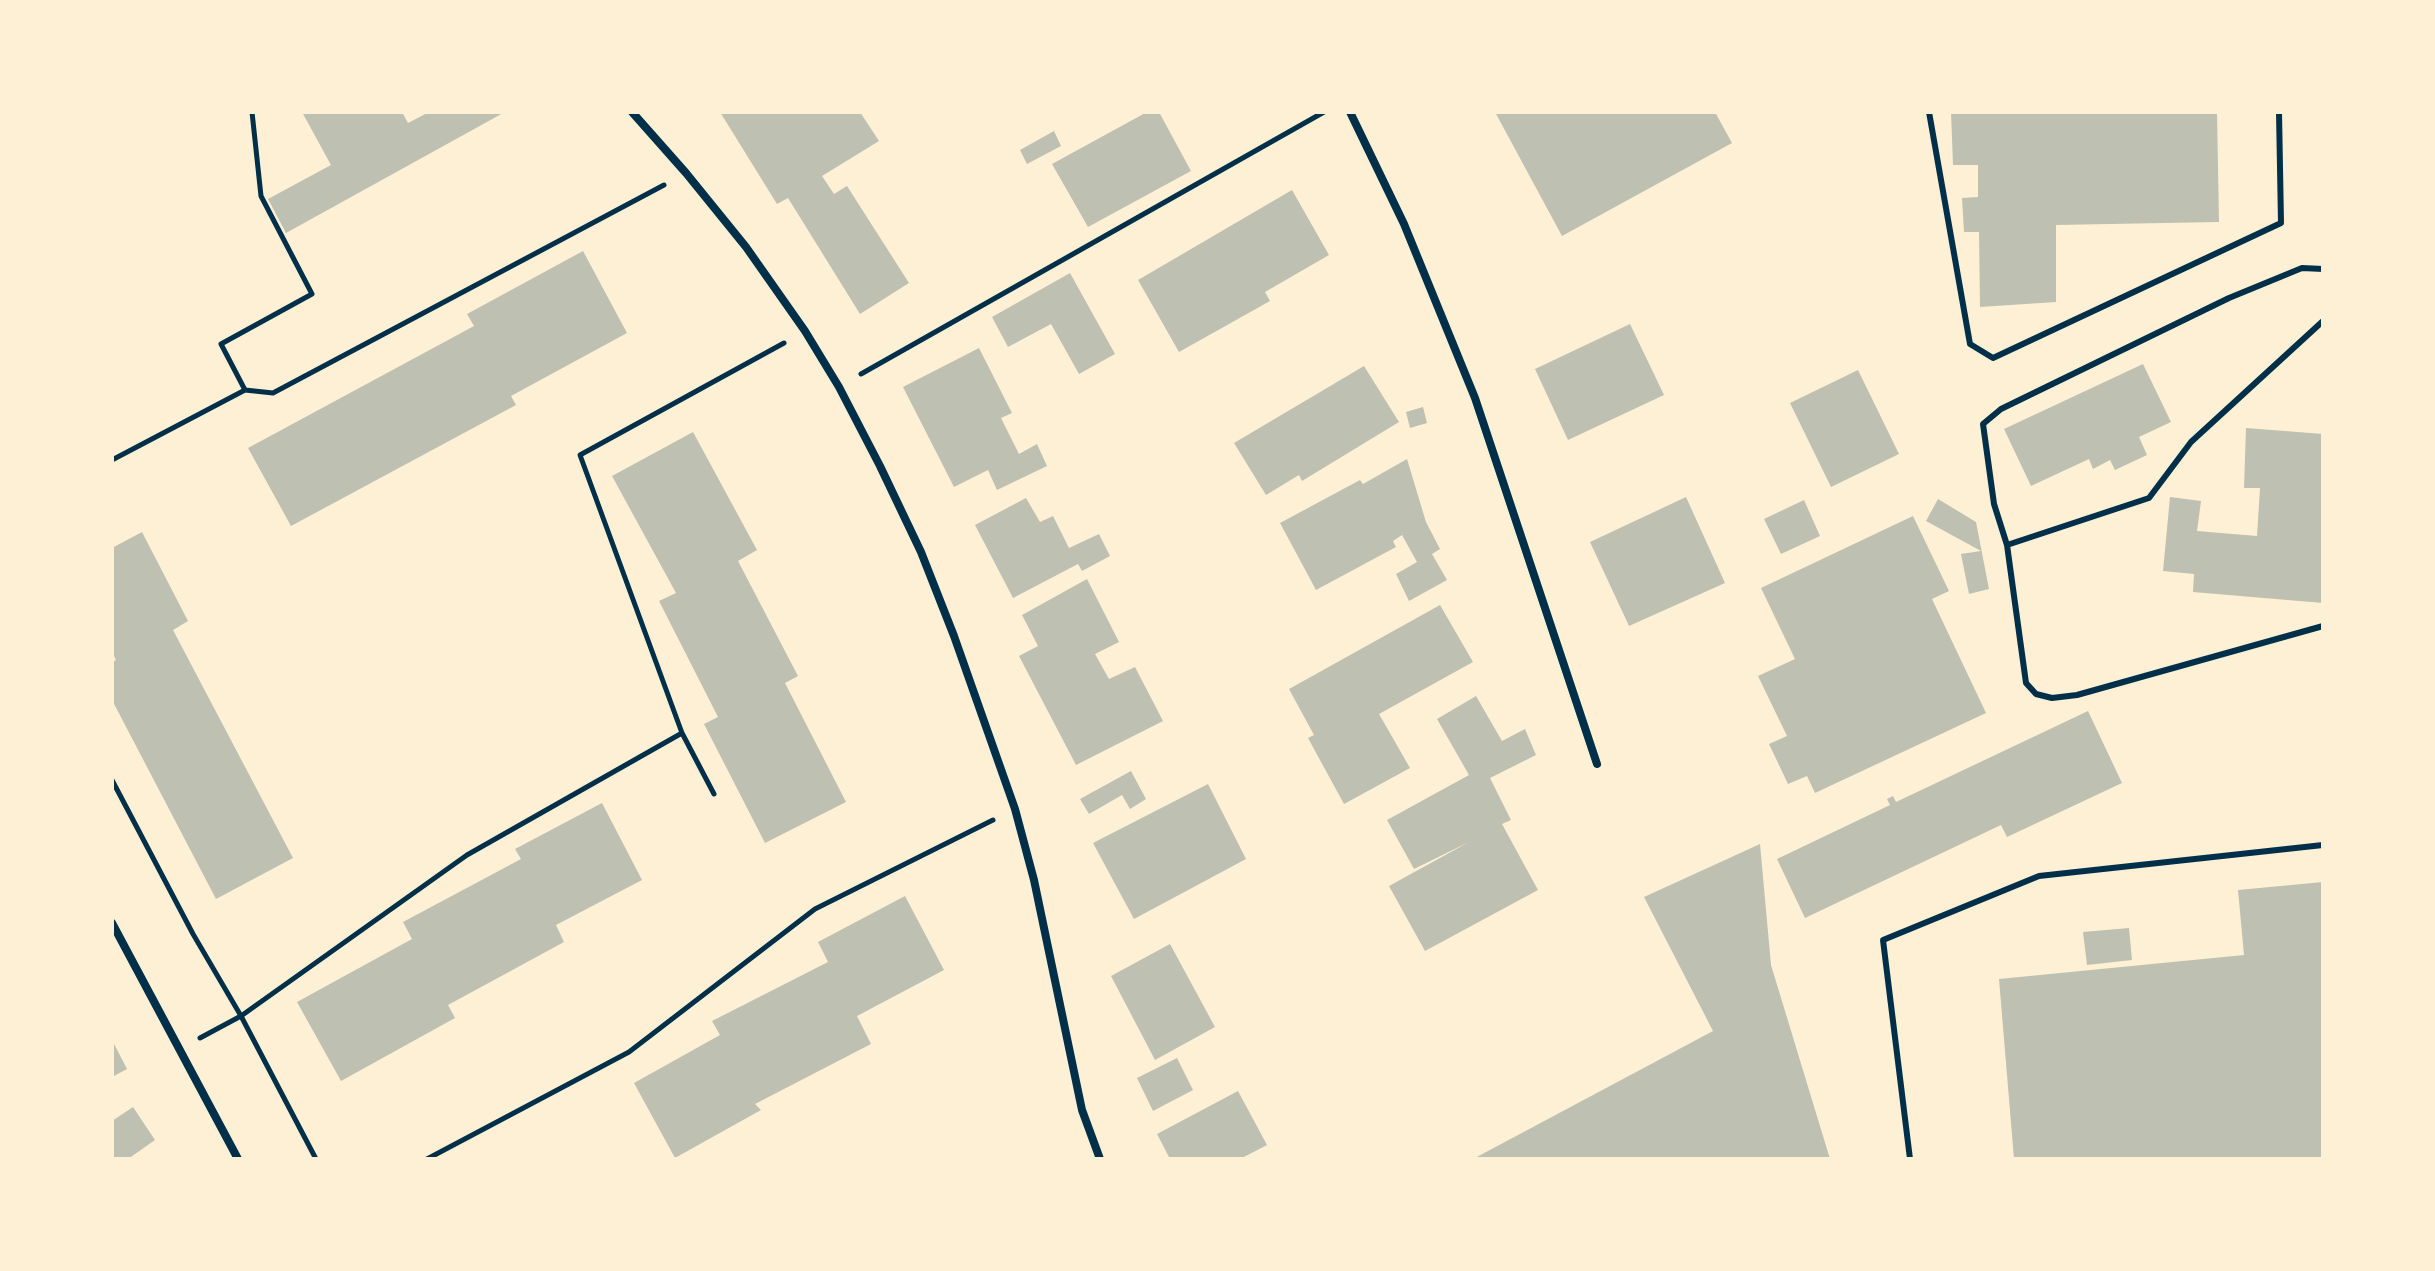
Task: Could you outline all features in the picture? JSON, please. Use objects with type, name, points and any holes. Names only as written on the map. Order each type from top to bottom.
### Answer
[{"type":"street","points":[[632,112],[746,247],[805,331],[839,387],[921,552],[1015,809],[1034,880],[1082,1110],[1100,1159]]},
{"type":"street","points":[[1350,112],[1404,224],[1475,398],[1597,764]]},
{"type":"street","points":[[112,923],[238,1159]]},
{"type":"lane","points":[[1929,112],[1970,344],[1993,358],[2281,223],[2279,112]]},
{"type":"lane","points":[[2323,269],[2302,268],[2229,298],[2001,409],[1983,424],[1994,504],[2007,545],[2026,683],[2036,694],[2052,698],[2077,695],[2323,626]]},
{"type":"lane","points":[[2007,545],[2149,498],[2191,442],[2323,321]]},
{"type":"lane","points":[[1910,1159],[1883,940],[2039,876],[2323,845]]},
{"type":"path","points":[[245,390],[221,344],[312,294],[261,196],[252,112]]},
{"type":"path","points":[[839,387],[1324,112]]},
{"type":"path","points":[[112,460],[245,390],[273,393],[686,173]]},
{"type":"path","points":[[714,794],[682,733],[580,455],[805,331]]},
{"type":"path","points":[[179,1050],[241,1016],[467,855],[682,733]]},
{"type":"path","points":[[112,780],[316,1159]]},
{"type":"path","points":[[427,1159],[629,1052],[815,909],[1015,809]]},
{"type":"building","points":[[302,112],[402,112],[408,123],[429,112],[505,112],[286,233],[268,199],[331,165]]},
{"type":"building","points":[[720,112],[860,112],[879,141],[822,176],[834,194],[847,186],[909,283],[860,314],[788,198],[777,204]]},
{"type":"building","points":[[1147,112],[1159,112],[1191,171],[1088,227],[1052,164]]},
{"type":"building","points":[[1495,112],[1715,112],[1732,143],[1562,236]]},
{"type":"building","points":[[1951,112],[2217,112],[2219,222],[2056,225],[2056,302],[1980,307],[1979,232],[1964,232],[1962,198],[1978,197],[1978,165],[1953,165]]},
{"type":"building","points":[[1054,131],[1061,146],[1027,164],[1020,150]]},
{"type":"building","points":[[1292,190],[1329,255],[1265,292],[1270,301],[1179,352],[1138,280]]},
{"type":"building","points":[[583,251],[627,333],[511,396],[516,405],[291,526],[248,448],[474,326],[467,314]]},
{"type":"building","points":[[1070,273],[1115,354],[1079,374],[1051,324],[1008,347],[992,317]]},
{"type":"building","points":[[1630,324],[1664,395],[1568,440],[1535,369]]},
{"type":"building","points":[[979,348],[1012,413],[1001,418],[1019,454],[1037,444],[1047,466],[997,490],[988,470],[954,487],[903,387]]},
{"type":"building","points":[[2143,364],[2171,422],[2139,437],[2147,455],[2115,470],[2110,460],[2093,469],[2089,459],[2031,486],[2004,429]]},
{"type":"building","points":[[1364,366],[1399,422],[1302,481],[1299,475],[1266,495],[1234,443]]},
{"type":"building","points":[[1858,370],[1899,454],[1831,487],[1790,403]]},
{"type":"building","points":[[1423,407],[1427,423],[1410,428],[1406,412]]},
{"type":"building","points":[[2246,428],[2323,434],[2323,603],[2193,592],[2194,574],[2163,571],[2170,497],[2201,501],[2197,531],[2257,536],[2260,488],[2244,488]]},
{"type":"building","points":[[693,432],[757,550],[738,561],[798,676],[785,683],[846,802],[765,843],[704,724],[718,717],[659,601],[676,593],[612,476]]},
{"type":"building","points":[[1407,459],[1426,522],[1440,549],[1432,554],[1447,580],[1409,601],[1396,574],[1417,562],[1402,535],[1393,541],[1396,547],[1316,590],[1280,523],[1360,480],[1363,484]]},
{"type":"building","points":[[1686,497],[1725,583],[1629,626],[1590,542]]},
{"type":"building","points":[[1026,498],[1040,522],[1053,516],[1069,548],[1099,534],[1110,556],[1082,571],[1078,564],[1013,598],[975,525]]},
{"type":"building","points":[[1938,499],[1976,522],[1989,589],[1969,594],[1961,554],[1981,551],[1926,521]]},
{"type":"building","points":[[1804,500],[1820,536],[1781,554],[1764,519]]},
{"type":"building","points":[[1913,516],[1949,591],[1932,599],[1986,713],[1815,793],[1807,776],[1788,784],[1769,744],[1787,736],[1758,676],[1795,659],[1761,588]]},
{"type":"building","points":[[142,532],[188,621],[173,630],[293,858],[216,899],[112,700],[112,662],[116,660],[112,652],[112,548]]},
{"type":"building","points":[[1087,579],[1119,642],[1095,654],[1109,679],[1135,667],[1163,721],[1076,765],[1019,656],[1038,646],[1022,615]]},
{"type":"building","points":[[1440,605],[1473,662],[1379,714],[1410,768],[1344,804],[1308,738],[1314,735],[1289,689]]},
{"type":"building","points":[[1476,696],[1502,741],[1525,729],[1536,755],[1490,778],[1511,820],[1502,824],[1538,890],[1425,951],[1389,886],[1469,842],[1414,869],[1387,820],[1469,775],[1437,719]]},
{"type":"building","points":[[2088,711],[2122,783],[2007,837],[2001,825],[1805,918],[1777,859],[1890,805],[1887,799],[1893,796],[1896,802]]},
{"type":"building","points":[[1131,771],[1146,799],[1130,809],[1122,795],[1089,814],[1080,799]]},
{"type":"building","points":[[1208,784],[1246,859],[1134,919],[1093,843]]},
{"type":"building","points":[[602,803],[642,880],[556,925],[564,942],[448,1005],[455,1018],[341,1081],[297,1002],[412,939],[403,922],[521,859],[515,849]]},
{"type":"building","points":[[1760,844],[1771,965],[1830,1159],[1473,1159],[1713,1031],[1644,897]]},
{"type":"building","points":[[2323,882],[2323,1159],[2014,1159],[1999,979],[2244,955],[2238,890]]},
{"type":"building","points":[[905,896],[944,970],[857,1016],[871,1044],[755,1104],[761,1110],[675,1158],[634,1083],[720,1035],[712,1021],[828,962],[818,942]]},
{"type":"building","points":[[2129,928],[2132,960],[2087,965],[2083,932]]},
{"type":"building","points":[[1170,944],[1215,1027],[1155,1060],[1111,976]]},
{"type":"building","points":[[112,1040],[127,1069],[112,1077]]},
{"type":"building","points":[[1177,1058],[1193,1090],[1153,1111],[1137,1078]]},
{"type":"building","points":[[1238,1091],[1267,1145],[1240,1159],[1170,1159],[1157,1134]]},
{"type":"building","points":[[133,1107],[155,1140],[128,1159],[112,1159],[112,1121]]}]
